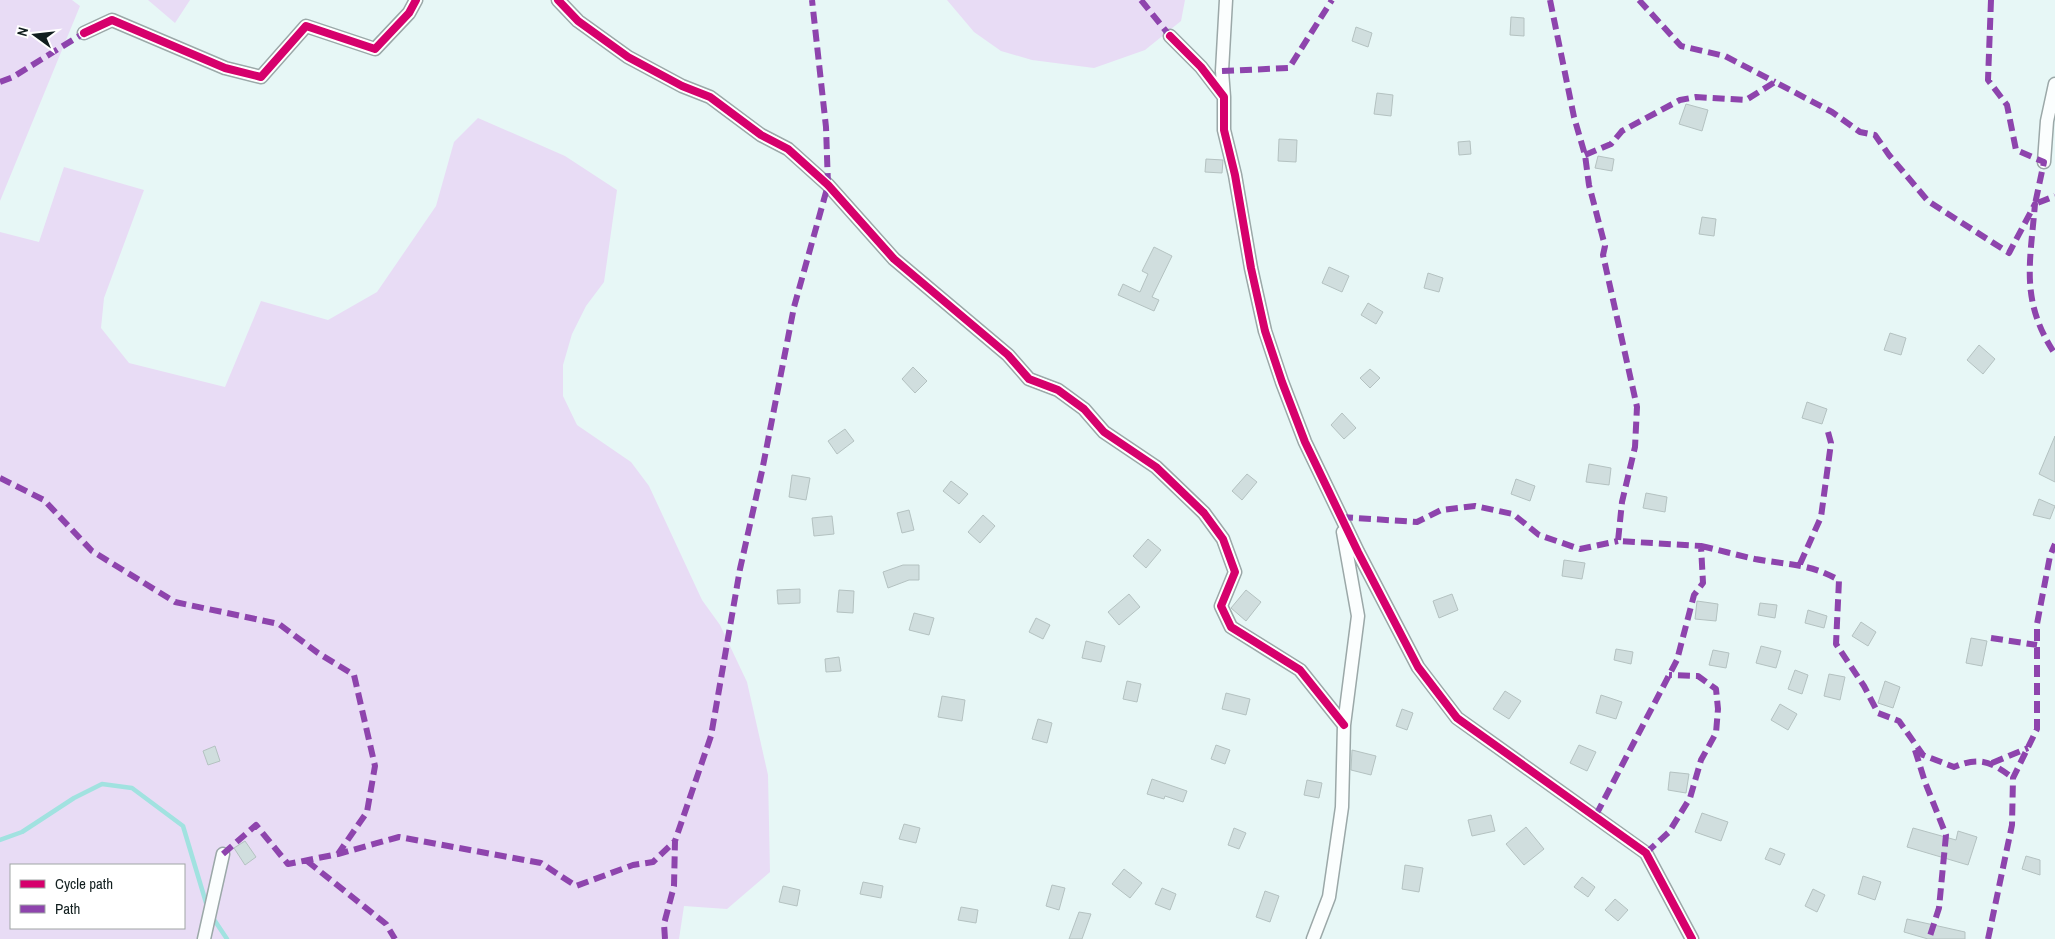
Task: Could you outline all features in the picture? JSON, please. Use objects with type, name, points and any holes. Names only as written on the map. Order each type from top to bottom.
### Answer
[{"type":"street","points":[[84,33],[112,20],[225,68],[261,78],[306,26],[375,49],[409,13],[416,0]]},
{"type":"street","points":[[558,0],[578,21],[628,57],[682,86],[710,97],[761,135],[788,149],[828,185],[894,258],[1008,355],[1029,379],[1064,395],[1084,409],[1104,432],[1156,468],[1204,513],[1223,539],[1235,572],[1221,606],[1231,627],[1300,670],[1344,725]]},
{"type":"street","points":[[1226,0],[1222,71],[1224,130],[1265,331],[1305,442],[1341,517],[1418,667],[1457,718],[1646,853],[1692,939]]},
{"type":"street","points":[[1170,36],[1201,68],[1224,96]]},
{"type":"street","points":[[2044,162],[2047,121],[2055,84]]},
{"type":"street","points":[[1314,939],[1329,897],[1342,807],[1344,725],[1358,616],[1341,517]]},
{"type":"street","points":[[204,939],[223,854]]},
{"type":"shaded area","points":[[0,0],[72,0],[80,6],[0,201]]},
{"type":"shaded area","points":[[148,0],[190,0],[175,23]]},
{"type":"shaded area","points":[[947,0],[1185,0],[1181,21],[1145,50],[1094,68],[1032,60],[1001,51],[974,32]]},
{"type":"shaded area","points":[[478,118],[565,156],[617,190],[604,282],[586,306],[572,334],[563,365],[563,396],[577,425],[631,462],[649,486],[702,600],[720,625],[747,682],[768,775],[770,872],[727,909],[684,906],[679,939],[0,939],[0,232],[39,242],[64,167],[144,190],[104,298],[101,328],[129,363],[225,387],[261,301],[328,320],[377,292],[436,206],[454,142]]},
{"type":"building","points":[[1511,17],[1524,18],[1524,36],[1510,35]]},
{"type":"building","points":[[1356,27],[1372,33],[1368,47],[1352,41]]},
{"type":"building","points":[[1377,93],[1393,95],[1391,116],[1374,114]]},
{"type":"building","points":[[1686,104],[1708,110],[1702,131],[1679,124]]},
{"type":"building","points":[[1279,139],[1297,140],[1296,162],[1278,161]]},
{"type":"building","points":[[1470,141],[1471,154],[1459,155],[1458,142]]},
{"type":"building","points":[[1598,156],[1614,159],[1612,171],[1595,168]]},
{"type":"building","points":[[1206,159],[1223,160],[1222,173],[1205,172]]},
{"type":"building","points":[[1702,217],[1716,219],[1714,236],[1699,234]]},
{"type":"building","points":[[1154,247],[1172,256],[1152,297],[1159,300],[1154,311],[1118,295],[1123,284],[1140,292],[1148,274],[1142,271]]},
{"type":"building","points":[[1329,267],[1349,276],[1342,292],[1322,283]]},
{"type":"building","points":[[1428,273],[1443,278],[1439,292],[1424,288]]},
{"type":"building","points":[[1368,303],[1383,312],[1376,324],[1361,315]]},
{"type":"building","points":[[1890,333],[1906,338],[1901,355],[1884,350]]},
{"type":"building","points":[[1979,345],[1995,359],[1983,374],[1967,360]]},
{"type":"building","points":[[913,367],[927,381],[915,393],[902,379]]},
{"type":"building","points":[[1370,369],[1380,378],[1370,388],[1360,378]]},
{"type":"building","points":[[1807,402],[1827,409],[1822,424],[1802,418]]},
{"type":"building","points":[[1342,413],[1356,428],[1344,439],[1331,425]]},
{"type":"building","points":[[845,429],[854,441],[837,454],[828,441]]},
{"type":"building","points":[[2055,436],[2055,482],[2039,474]]},
{"type":"building","points":[[1589,464],[1611,468],[1609,485],[1586,482]]},
{"type":"building","points":[[1247,474],[1257,482],[1242,500],[1232,491]]},
{"type":"building","points":[[792,475],[810,478],[806,500],[789,497]]},
{"type":"building","points":[[1516,479],[1535,486],[1530,501],[1511,494]]},
{"type":"building","points":[[951,481],[968,494],[959,504],[943,491]]},
{"type":"building","points":[[1646,493],[1667,497],[1665,512],[1643,508]]},
{"type":"building","points":[[2039,499],[2055,506],[2050,519],[2033,515]]},
{"type":"building","points":[[909,510],[914,530],[902,533],[897,513]]},
{"type":"building","points":[[983,515],[995,526],[980,543],[968,532]]},
{"type":"building","points":[[832,516],[834,534],[814,536],[812,518]]},
{"type":"building","points":[[1148,539],[1161,550],[1146,568],[1133,556]]},
{"type":"building","points":[[1564,560],[1585,563],[1582,579],[1562,576]]},
{"type":"building","points":[[903,565],[919,565],[919,580],[909,580],[888,588],[883,572]]},
{"type":"building","points":[[800,589],[800,603],[778,604],[777,590]]},
{"type":"building","points":[[839,590],[854,591],[853,613],[837,612]]},
{"type":"building","points":[[1246,590],[1261,602],[1246,621],[1231,608]]},
{"type":"building","points":[[1129,594],[1140,607],[1119,625],[1108,612]]},
{"type":"building","points":[[1452,594],[1458,610],[1439,618],[1433,601]]},
{"type":"building","points":[[1697,601],[1718,604],[1716,621],[1695,619]]},
{"type":"building","points":[[1760,603],[1777,605],[1775,618],[1758,615]]},
{"type":"building","points":[[1808,610],[1827,616],[1824,628],[1805,623]]},
{"type":"building","points":[[914,613],[934,618],[929,635],[909,630]]},
{"type":"building","points":[[1036,618],[1050,625],[1043,639],[1029,632]]},
{"type":"building","points":[[1861,622],[1876,632],[1868,646],[1852,636]]},
{"type":"building","points":[[1971,638],[1987,641],[1982,666],[1966,663]]},
{"type":"building","points":[[1086,641],[1105,646],[1101,662],[1082,658]]},
{"type":"building","points":[[1761,646],[1781,651],[1776,668],[1756,663]]},
{"type":"building","points":[[1616,649],[1633,652],[1631,664],[1614,660]]},
{"type":"building","points":[[1713,650],[1729,653],[1726,668],[1709,665]]},
{"type":"building","points":[[839,657],[841,671],[826,672],[825,659]]},
{"type":"building","points":[[1795,670],[1808,675],[1802,694],[1788,689]]},
{"type":"building","points":[[1829,674],[1845,677],[1840,700],[1824,696]]},
{"type":"building","points":[[1127,681],[1141,684],[1137,702],[1123,699]]},
{"type":"building","points":[[1885,681],[1900,687],[1893,708],[1878,703]]},
{"type":"building","points":[[1505,691],[1521,701],[1509,719],[1493,709]]},
{"type":"building","points":[[1226,693],[1250,699],[1246,715],[1222,709]]},
{"type":"building","points":[[1601,695],[1622,702],[1616,719],[1596,713]]},
{"type":"building","points":[[942,696],[965,700],[962,721],[938,717]]},
{"type":"building","points":[[1780,704],[1797,714],[1788,730],[1771,720]]},
{"type":"building","points":[[1402,709],[1413,713],[1407,730],[1396,726]]},
{"type":"building","points":[[1038,719],[1052,723],[1047,743],[1032,739]]},
{"type":"building","points":[[1216,745],[1230,750],[1225,764],[1211,759]]},
{"type":"building","points":[[1579,745],[1596,752],[1587,771],[1570,763]]},
{"type":"building","points":[[215,746],[220,761],[208,765],[203,751]]},
{"type":"building","points":[[1352,750],[1376,756],[1371,775],[1351,770]]},
{"type":"building","points":[[1670,772],[1689,774],[1686,793],[1668,790]]},
{"type":"building","points":[[1152,779],[1187,791],[1183,802],[1165,796],[1164,799],[1147,794]]},
{"type":"building","points":[[1307,780],[1322,783],[1319,798],[1304,795]]},
{"type":"building","points":[[1702,813],[1728,822],[1721,841],[1695,832]]},
{"type":"building","points":[[1491,815],[1495,831],[1472,836],[1468,820]]},
{"type":"building","points":[[904,824],[920,828],[916,843],[899,839]]},
{"type":"building","points":[[1526,827],[1544,849],[1524,865],[1506,844]]},
{"type":"building","points":[[1234,828],[1246,833],[1239,849],[1228,845]]},
{"type":"building","points":[[1913,828],[1956,840],[1958,831],[1977,837],[1968,865],[1907,847]]},
{"type":"building","points":[[245,841],[256,857],[245,865],[234,848]]},
{"type":"building","points":[[1770,848],[1785,854],[1780,865],[1765,859]]},
{"type":"building","points":[[2026,856],[2040,860],[2040,875],[2022,869]]},
{"type":"building","points":[[1405,865],[1423,868],[1419,892],[1402,889]]},
{"type":"building","points":[[1124,869],[1142,883],[1130,898],[1112,884]]},
{"type":"building","points":[[1863,876],[1881,882],[1875,900],[1858,894]]},
{"type":"building","points":[[1582,877],[1595,887],[1588,897],[1574,887]]},
{"type":"building","points":[[863,882],[883,886],[881,898],[860,894]]},
{"type":"building","points":[[1052,885],[1065,888],[1059,910],[1046,906]]},
{"type":"building","points":[[783,886],[800,890],[797,906],[779,902]]},
{"type":"building","points":[[1162,888],[1176,894],[1170,910],[1155,904]]},
{"type":"building","points":[[1813,889],[1825,895],[1817,912],[1805,906]]},
{"type":"building","points":[[1265,891],[1279,896],[1270,922],[1256,917]]},
{"type":"building","points":[[1615,899],[1628,910],[1618,921],[1605,910]]},
{"type":"building","points":[[961,907],[978,910],[976,923],[958,920]]},
{"type":"building","points":[[1079,912],[1091,914],[1082,939],[1069,939]]},
{"type":"building","points":[[1907,919],[1965,932],[1965,939],[1928,939],[1904,932]]},
{"type":"waterway","points":[[0,840],[22,832],[74,798],[102,784],[132,788],[183,826],[207,906]]},
{"type":"waterway","points":[[211,915],[227,939]]},
{"type":"marked path","points":[[665,939],[664,924],[674,886],[675,841],[711,736],[740,569],[762,471],[794,307],[828,185],[826,127],[812,0]]},
{"type":"marked path","points":[[1141,0],[1170,36]]},
{"type":"marked path","points":[[1222,71],[1289,68],[1332,0]]},
{"type":"marked path","points":[[1550,0],[1574,117],[1585,155],[1589,185],[1605,246],[1603,255],[1637,407],[1635,447],[1622,502],[1618,541],[1701,546],[1703,583],[1694,595],[1677,660],[1596,815]]},
{"type":"marked path","points":[[1639,0],[1681,46],[1725,56],[1775,82]]},
{"type":"marked path","points":[[1991,0],[1988,80],[2007,105],[2016,150],[2044,162],[2035,204],[2055,196]]},
{"type":"marked path","points":[[0,82],[13,77],[84,33]]},
{"type":"marked path","points":[[1585,155],[1611,144],[1622,131],[1680,100],[1696,97],[1746,100],[1775,82],[1832,112],[1860,132],[1875,135],[1889,155],[1928,201],[2009,253],[2035,204],[2030,264],[2032,299],[2036,317],[2055,354]]},
{"type":"marked path","points":[[1800,564],[1821,517],[1831,443],[1828,432]]},
{"type":"marked path","points":[[0,478],[44,500],[92,551],[175,602],[279,624],[318,653],[354,675],[375,766],[367,812],[338,854]]},
{"type":"marked path","points":[[1341,517],[1417,522],[1441,510],[1475,506],[1513,514],[1539,535],[1580,549],[1618,541]]},
{"type":"marked path","points":[[1988,939],[2012,825],[2013,778],[2037,729],[2037,624],[2050,556],[2055,544]]},
{"type":"marked path","points":[[1701,546],[1755,559],[1808,567],[1839,580],[1836,644],[1864,686],[1878,713],[1899,721],[1923,755],[1954,767],[1972,762],[1985,762],[2013,778]]},
{"type":"marked path","points":[[1991,638],[2037,645]]},
{"type":"marked path","points":[[1646,853],[1669,832],[1690,798],[1701,760],[1716,733],[1718,709],[1716,689],[1698,676],[1669,675]]},
{"type":"marked path","points":[[1992,763],[2028,748]]},
{"type":"marked path","points":[[1915,750],[1925,782],[1946,835],[1939,908],[1929,939]]},
{"type":"marked path","points":[[223,854],[256,825],[288,864],[338,854],[399,837],[541,863],[576,886],[633,865],[653,862],[675,841]]},
{"type":"marked path","points":[[307,861],[386,924],[395,939]]},
{"type":"cycle path","points":[[84,33],[112,20],[225,68],[261,77],[306,26],[375,49],[409,13],[416,0]]},
{"type":"cycle path","points":[[558,0],[578,21],[628,57],[682,86],[710,97],[761,135],[788,149],[828,185],[894,259],[1008,355],[1029,379],[1058,390],[1084,409],[1104,432],[1156,467],[1204,513],[1223,539],[1235,572],[1221,606],[1231,627],[1300,670],[1344,725]]},
{"type":"cycle path","points":[[1170,36],[1201,67],[1224,97],[1224,130],[1235,175],[1251,268],[1265,331],[1282,382],[1305,442],[1358,552],[1418,667],[1457,718],[1646,853],[1692,939]]}]
